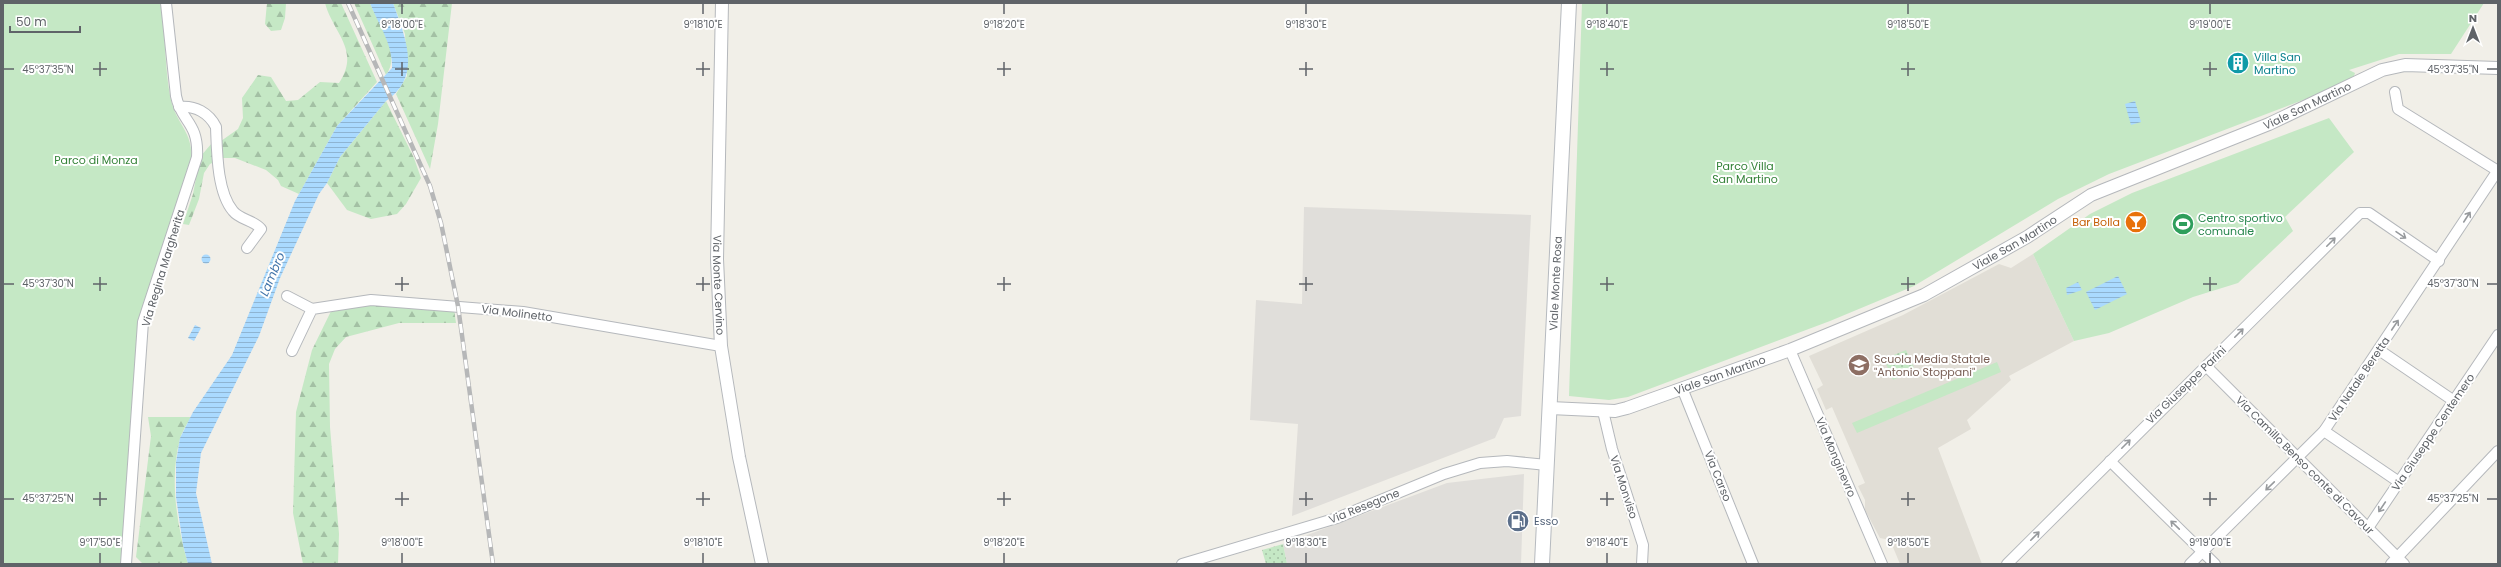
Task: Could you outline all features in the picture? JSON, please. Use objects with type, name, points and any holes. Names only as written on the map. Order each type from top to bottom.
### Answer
[{"type":"main road","name":"Viale Monte Rosa","points":[[1542,564],[1569,3]]},
{"type":"street","name":"Via Regina Margherita","points":[[126,564],[144,322],[197,157],[198,141],[194,130],[179,107],[175,89],[166,3]]},
{"type":"street","name":"Via Monte Cervino","points":[[722,3],[717,259],[721,346],[739,457],[762,564]]},
{"type":"street","name":"Viale San Martino","points":[[1550,408],[1603,411],[1627,408],[1790,350],[1924,295],[2027,237],[2090,195],[2270,124],[2368,76],[2405,65],[2498,68]]},
{"type":"street","points":[[2395,92],[2398,109],[2498,171]]},
{"type":"street","points":[[179,107],[194,107],[213,121],[216,127],[220,177],[227,201],[237,216],[258,225],[261,229],[248,248]]},
{"type":"street","name":"Via Natale Beretta","points":[[2190,564],[2324,431],[2498,171]]},
{"type":"street","name":"Via Giuseppe Parini","points":[[2007,564],[2360,213],[2369,214],[2438,261]]},
{"type":"street","points":[[287,296],[312,309],[292,351]]},
{"type":"street","name":"Via Molinetto","points":[[312,309],[371,300],[523,312],[721,346]]},
{"type":"street","name":"Via Giuseppe Centemero","points":[[2368,528],[2498,335]]},
{"type":"street","name":"Via Monginevro","points":[[1790,350],[1882,564]]},
{"type":"street","points":[[2379,350],[2454,401]]},
{"type":"street","name":"Via Camillo Benso conte di Cavour","points":[[2206,366],[2368,528],[2397,562]]},
{"type":"street","name":"Via Carso","points":[[1682,388],[1753,564]]},
{"type":"street","name":"Via Monviso","points":[[1603,411],[1612,449],[1643,545],[1642,564]]},
{"type":"street","points":[[2324,431],[2399,482]]},
{"type":"street","points":[[2397,562],[2498,451]]},
{"type":"street","points":[[2110,461],[2215,564]]},
{"type":"street","name":"Via Resegone","points":[[1182,564],[1337,518],[1444,474],[1480,464],[1507,462],[1547,465]]},
{"type":"shaded area","points":[[1304,207],[1531,215],[1521,416],[1504,418],[1495,438],[1292,516],[1298,424],[1250,420],[1256,300],[1302,304]]},
{"type":"shaded area","points":[[2033,254],[2074,341],[2009,376],[2011,380],[1967,420],[1971,429],[1938,448],[1982,564],[1900,564],[1890,540],[1880,538],[1865,510],[1865,500],[1858,486],[1865,483],[1832,407],[1826,410],[1817,389],[1823,385],[1809,356],[1903,315],[1999,264],[2011,268]]},
{"type":"shaded area","points":[[1524,474],[1521,564],[1287,564],[1283,544],[1447,483]]},
{"type":"green space","name":"Parco di Monza","points":[[3,3],[162,3],[170,93],[175,112],[188,138],[191,164],[140,321],[122,564],[3,564]]},
{"type":"green space","points":[[267,3],[286,3],[285,18],[281,30],[271,31],[265,24]]},
{"type":"green space","points":[[325,3],[341,3],[377,82],[337,126],[299,194],[281,186],[278,180],[266,170],[235,158],[223,158],[210,164],[204,173],[199,199],[189,225],[183,224],[193,194],[200,157],[212,143],[221,141],[238,129],[243,118],[242,98],[258,75],[271,77],[286,101],[298,100],[320,82],[339,83],[345,71],[347,61],[346,51]]},
{"type":"green space","points":[[354,3],[370,3],[383,29],[390,49],[391,58],[390,67],[386,75]]},
{"type":"green space","points":[[393,3],[452,3],[438,124],[430,169],[396,94],[407,76],[405,34]]},
{"type":"green space","name":"Parco Villa San Martino","points":[[1582,3],[2484,3],[2451,54],[2399,54],[2349,70],[2355,73],[2354,76],[2332,89],[2109,174],[2058,199],[1914,286],[1830,321],[1628,397],[1609,400],[1569,396]]},
{"type":"green space","points":[[386,101],[414,158],[421,178],[406,204],[397,214],[371,219],[347,210],[327,183],[340,157]]},
{"type":"green space","name":"Centro sportivo comunale","points":[[2329,118],[2354,152],[2285,217],[2293,231],[2238,283],[2193,297],[2109,333],[2074,341],[2033,254],[2090,214],[2132,193]]},
{"type":"green space","points":[[354,302],[454,309],[456,323],[399,323],[346,337],[335,349],[329,364],[330,427],[339,534],[338,564],[303,564],[293,513],[296,412],[312,350],[334,305]]},
{"type":"green space","points":[[1906,350],[1915,370],[1893,380],[1884,359]]},
{"type":"green space","points":[[1997,362],[2001,372],[1857,433],[1852,423]]},
{"type":"green space","points":[[148,417],[191,417],[180,439],[175,470],[178,518],[188,564],[143,564],[136,557],[151,436]]},
{"type":"green space","points":[[1283,544],[1287,564],[1266,564],[1262,550]]},
{"type":"water","name":"Lambro","points":[[370,3],[393,3],[406,42],[408,68],[404,80],[397,91],[386,101],[340,157],[327,183],[319,194],[280,278],[259,336],[201,453],[196,493],[212,564],[188,564],[183,545],[176,497],[176,462],[180,438],[193,412],[232,355],[295,201],[337,126],[392,68],[392,59],[388,42]]},
{"type":"water","points":[[2135,101],[2141,122],[2131,125],[2125,104]]},
{"type":"water","points":[[206,254],[211,259],[206,264],[201,259]]},
{"type":"water","points":[[2118,276],[2127,294],[2095,310],[2086,292]]},
{"type":"water","points":[[2078,282],[2082,290],[2067,295],[2066,288]]},
{"type":"water","points":[[195,325],[201,328],[194,341],[188,338]]},
{"type":"railway","points":[[348,3],[430,186],[441,223],[458,306],[493,564]]},
{"type":"place","name":"Villa San Martino","points":[[2238,63]]},
{"type":"place","name":"Bar Bolla","points":[[2136,222]]},
{"type":"place","name":"Centro sportivo comunale","points":[[2183,224]]},
{"type":"place","name":"Scuola Media Statale \"Antonio Stoppani\"","points":[[1859,365]]},
{"type":"place","name":"Esso","points":[[1518,521]]}]
